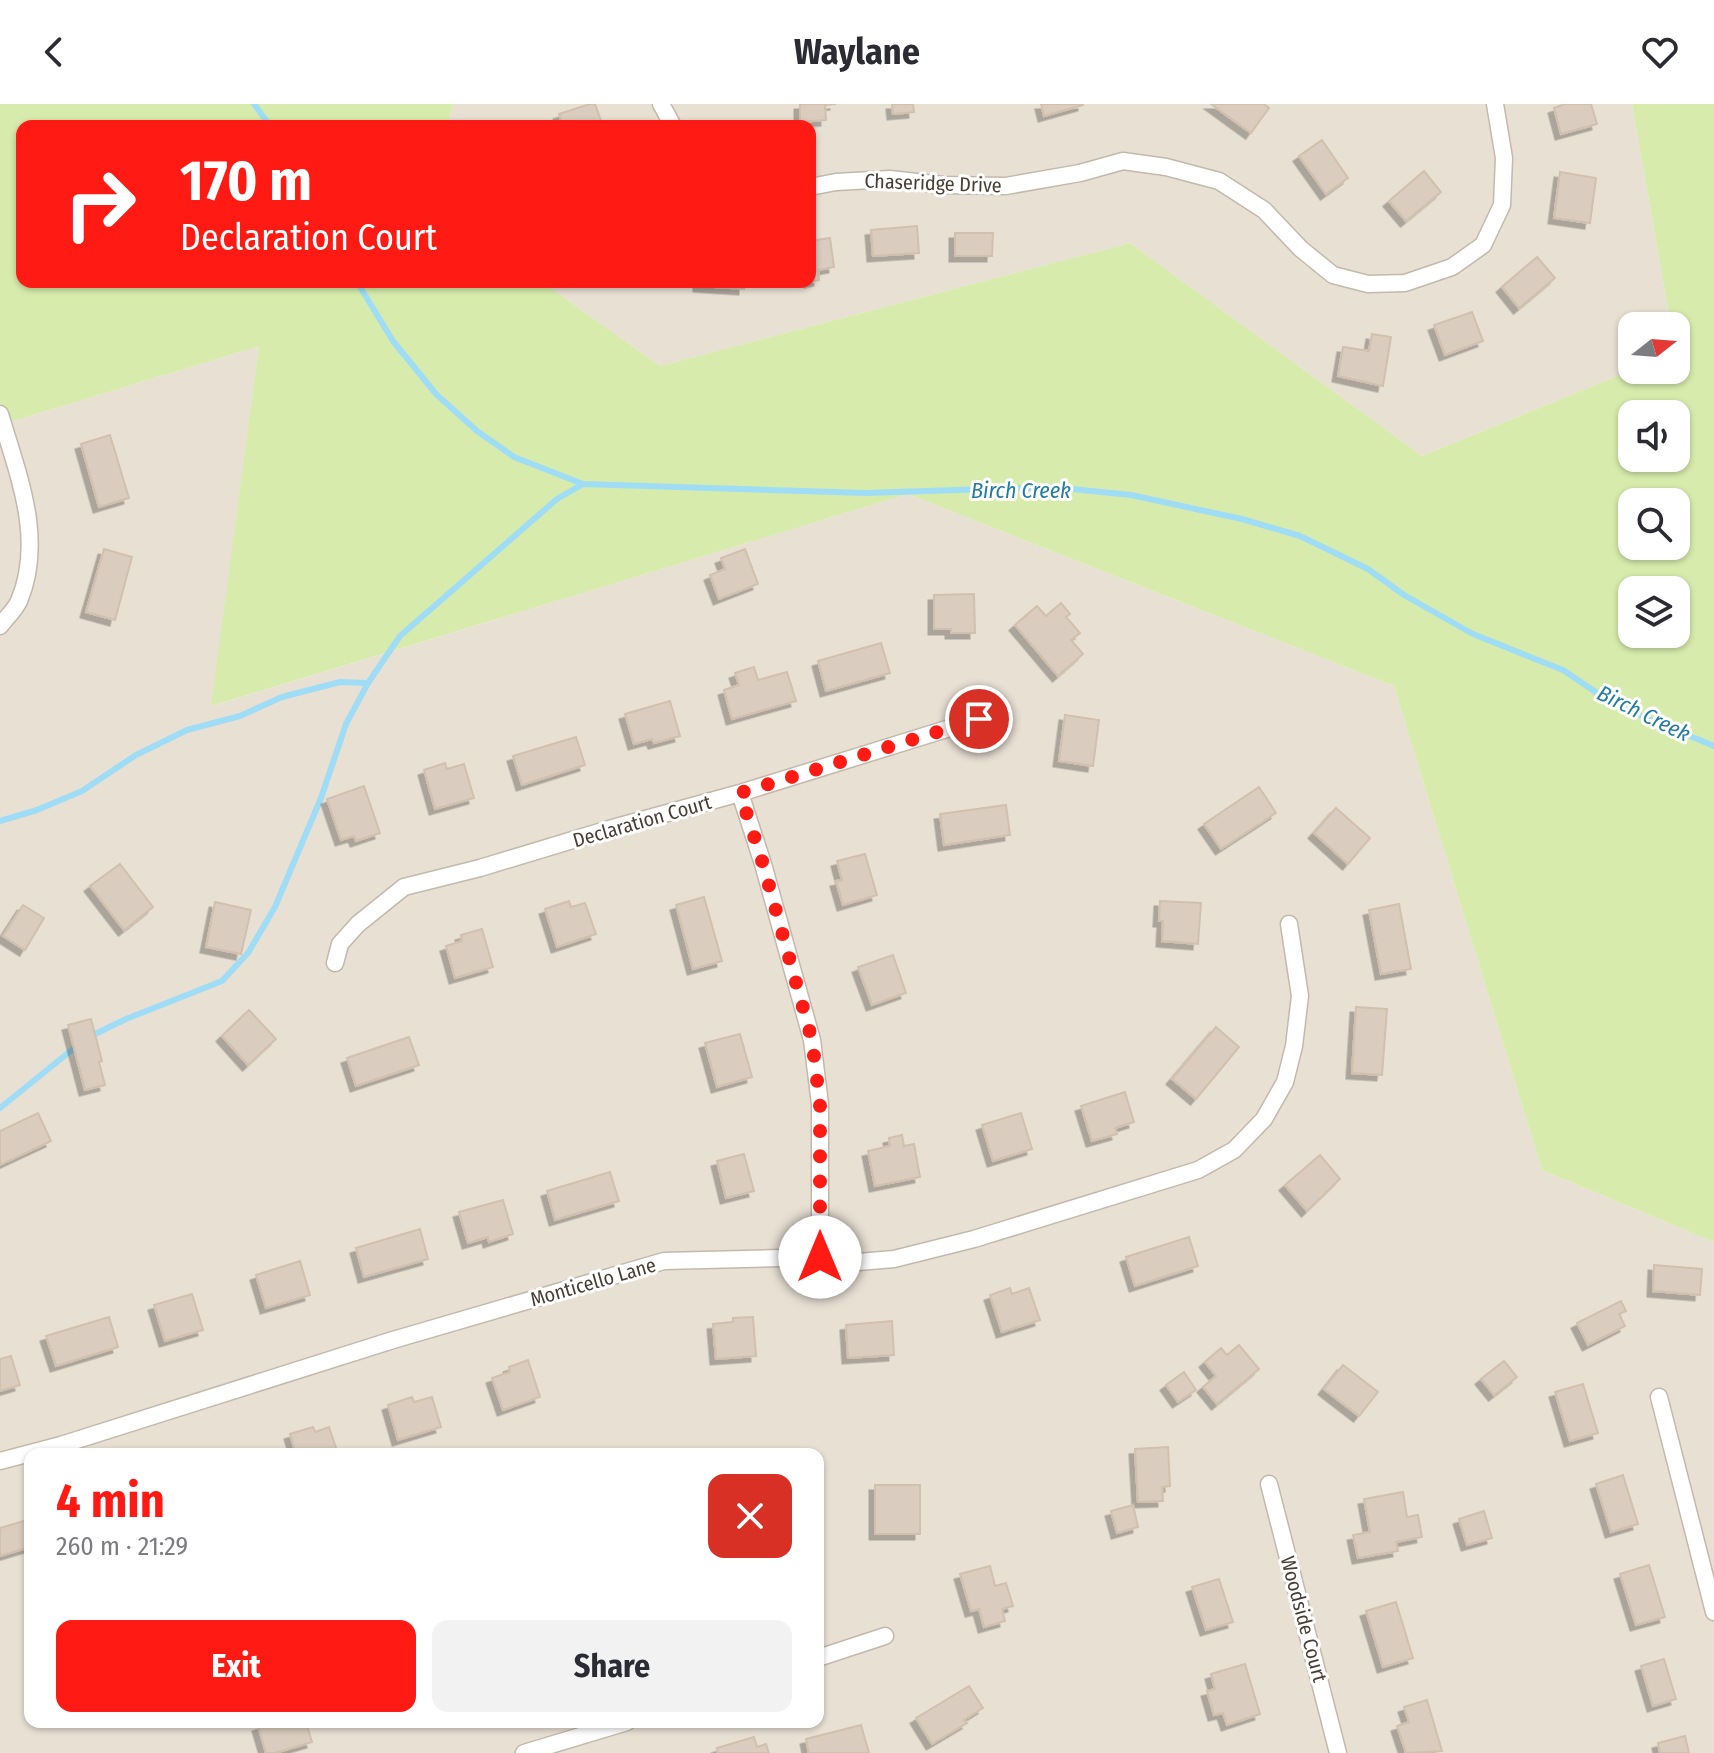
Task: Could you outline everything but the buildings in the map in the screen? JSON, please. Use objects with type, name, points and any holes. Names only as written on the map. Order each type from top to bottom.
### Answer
[{"type":"street","name":"Chaseridge Drive","points":[[816,186],[890,179],[943,185],[1006,186],[1080,173],[1123,161],[1166,167],[1219,181],[1230,188],[1264,210],[1301,249],[1333,275],[1368,284],[1405,283],[1452,267],[1483,245],[1502,205],[1504,158],[1495,104]]},
{"type":"street","points":[[0,414],[26,500],[31,561],[18,603],[0,626]]},
{"type":"street","name":"Declaration Court","points":[[335,963],[340,944],[358,924],[404,887],[740,793],[979,719]]},
{"type":"street","points":[[740,793],[812,1040],[820,1104],[820,1257]]},
{"type":"street","name":"Monticello Lane","points":[[50,1448],[393,1340],[664,1261],[820,1257],[858,1262],[894,1259],[974,1239],[1198,1170],[1234,1150],[1264,1119],[1285,1082],[1294,1046],[1300,996],[1289,924]]},
{"type":"street","points":[[1659,1397],[1714,1612]]},
{"type":"street","name":"Monticello Lane","points":[[0,1461],[24,1455]]},
{"type":"street","name":"Woodside Court","points":[[1269,1484],[1338,1753]]},
{"type":"street","points":[[824,1656],[885,1636]]},
{"type":"street","points":[[524,1753],[607,1728]]},
{"type":"shaded area","points":[[453,104],[1632,104],[1669,312],[1618,312],[1618,376],[1422,456],[1130,243],[660,366],[550,288],[816,288],[816,120],[449,120]]},
{"type":"shaded area","points":[[259,346],[212,706],[908,494],[1394,686],[1542,1170],[1714,1242],[1714,1753],[0,1753],[0,425]]},
{"type":"green space","points":[[0,104],[453,104],[449,120],[16,120],[16,288],[550,288],[660,366],[1130,243],[1422,456],[1618,376],[1618,384],[1690,384],[1690,312],[1669,312],[1632,104],[1714,104],[1714,1242],[1542,1170],[1394,686],[908,494],[211,706],[259,346],[0,425]]},
{"type":"waterway","name":"Birch Creek","points":[[254,104],[266,120]]},
{"type":"waterway","name":"Birch Creek","points":[[361,288],[393,341],[436,394],[477,431],[514,457],[583,484],[866,493],[1052,487],[1131,495],[1242,519],[1300,536],[1368,569],[1404,595],[1473,634],[1563,670],[1632,712],[1714,746]]},
{"type":"waterway","points":[[91,1036],[222,981],[248,953],[275,907],[321,798],[346,724],[368,683],[400,636],[557,499],[583,484]]},
{"type":"waterway","points":[[0,821],[82,791],[136,755],[187,730],[240,716],[282,697],[340,682],[368,683]]},
{"type":"waterway","points":[[0,1108],[78,1045]]},
{"type":"route","points":[[820,1257],[820,1104],[812,1040],[740,793],[979,719]]}]
